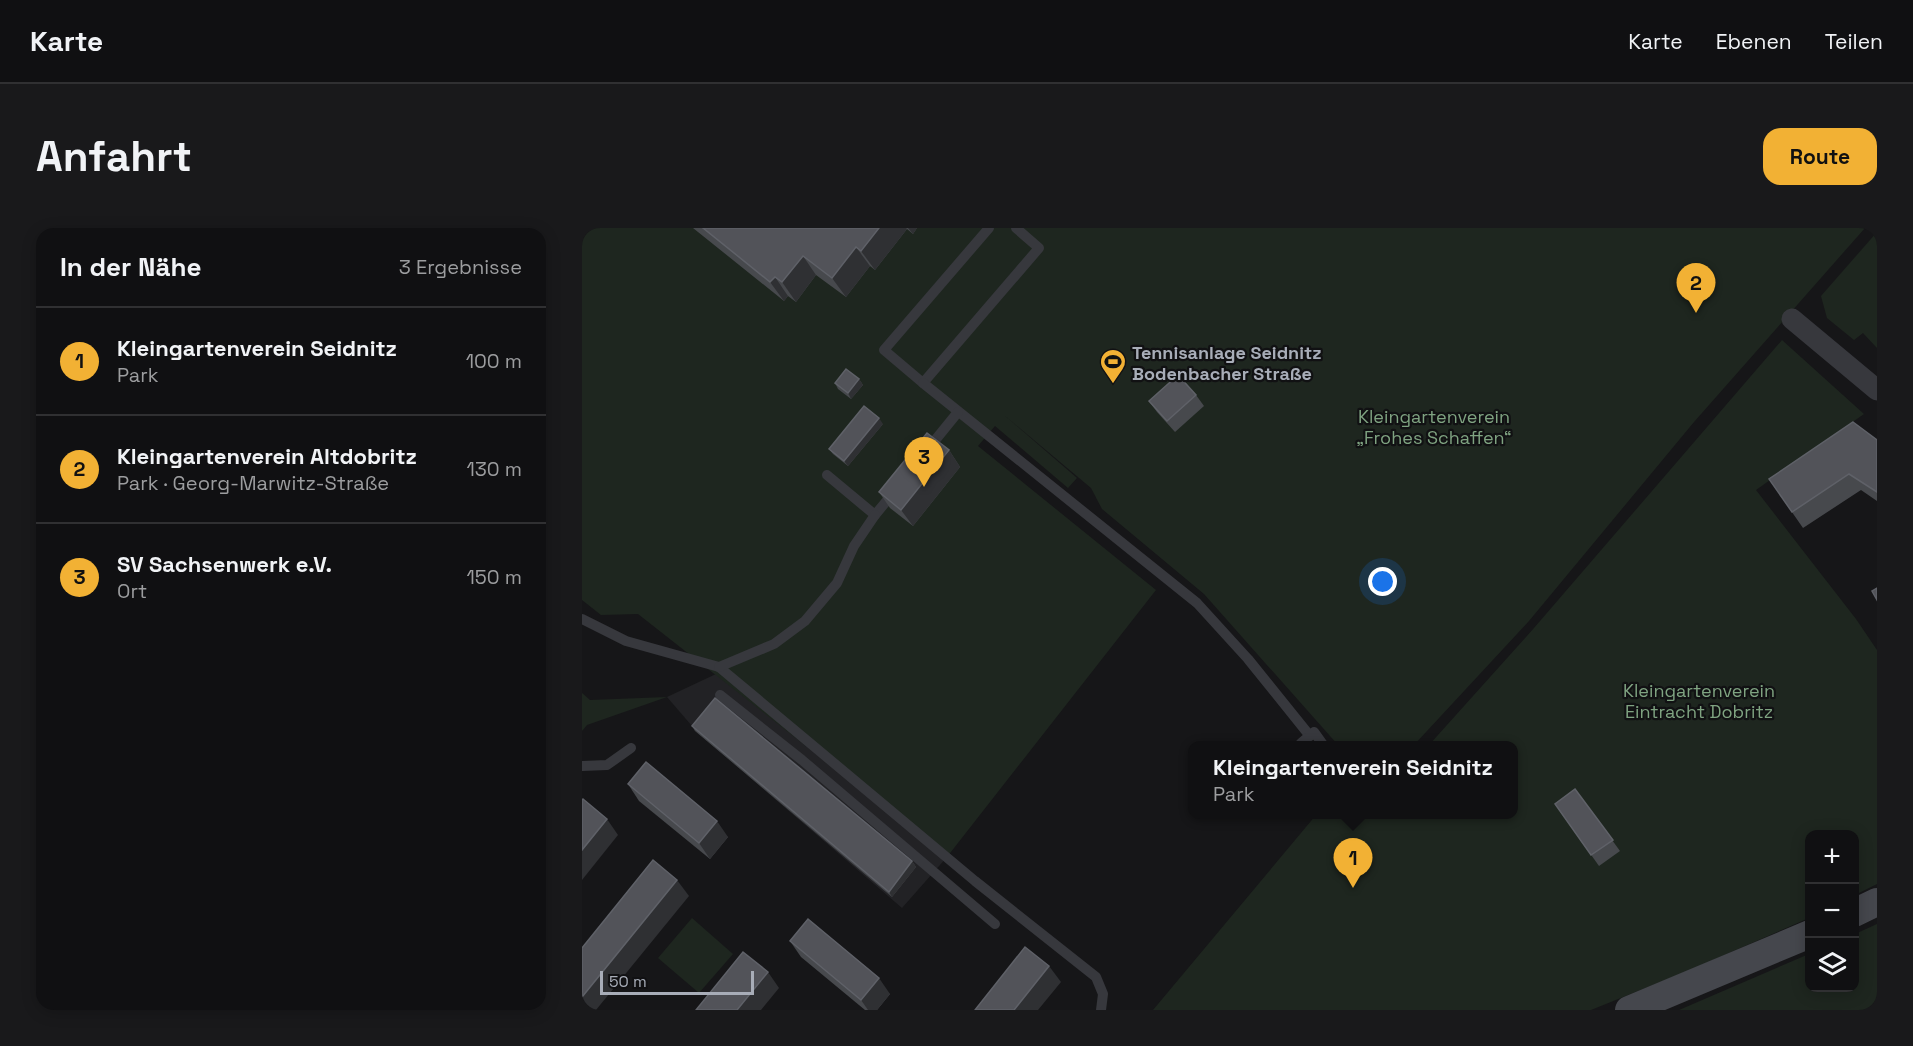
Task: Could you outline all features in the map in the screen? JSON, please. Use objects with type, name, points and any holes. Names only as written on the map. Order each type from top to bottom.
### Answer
[{"type":"main road","points":[[1859,911],[1877,902]]},
{"type":"main road","points":[[1629,1010],[1805,936]]},
{"type":"street","points":[[1792,319],[1876,388]]},
{"type":"lane","points":[[989,228],[884,350],[1197,603],[1248,659],[1310,736]]},
{"type":"lane","points":[[923,383],[1039,248],[1016,228]]},
{"type":"lane","points":[[923,456],[958,412]]},
{"type":"lane","points":[[827,475],[875,515]]},
{"type":"lane","points":[[718,667],[774,644],[805,621],[837,583],[854,546],[875,515],[903,481]]},
{"type":"lane","points":[[582,619],[626,641],[718,667],[975,881],[1096,977],[1103,994],[1101,1010]]},
{"type":"lane","points":[[720,695],[802,760],[995,924]]},
{"type":"lane","points":[[1304,741],[1314,732],[1320,741]]},
{"type":"lane","points":[[582,766],[608,765],[631,748]]},
{"type":"shaded area","points":[[716,674],[947,857],[902,908],[698,733],[667,697]]},
{"type":"green space","name":"Kleingartenverein „Frohes Schaffen“","points":[[582,228],[1865,228],[1694,422],[1529,621],[1418,741],[1334,741],[1204,594],[1102,509],[1091,488],[1004,415],[1077,478],[1068,488],[995,426],[978,446],[1156,590],[947,857],[638,614],[601,615],[582,600]]},
{"type":"green space","points":[[1877,232],[1877,348],[1863,333],[1854,340],[1827,318],[1821,296]]},
{"type":"green space","name":"Kleingartenverein Eintracht Dobritz","points":[[1782,340],[1864,414],[1756,490],[1856,619],[1877,650],[1877,884],[1859,893],[1859,830],[1805,830],[1805,920],[1591,1010],[1153,1010],[1313,819],[1518,819],[1518,741],[1433,741],[1534,628]]},
{"type":"green space","points":[[582,693],[590,700],[667,697],[587,725],[582,731]]},
{"type":"green space","points":[[692,918],[733,954],[699,993],[658,958]]},
{"type":"green space","points":[[1877,924],[1877,1010],[1679,1010],[1805,956],[1805,992],[1859,992],[1859,932]]},
{"type":"building","points":[[703,228],[879,228],[861,251],[856,247],[832,278],[803,256],[782,282],[775,277],[770,282]]},
{"type":"building","points":[[846,369],[859,379],[848,393],[835,383]]},
{"type":"building","points":[[1178,375],[1196,395],[1167,421],[1149,401]]},
{"type":"building","points":[[864,406],[879,418],[844,461],[829,449]]},
{"type":"building","points":[[1853,422],[1877,440],[1877,492],[1849,474],[1792,512],[1769,479]]},
{"type":"building","points":[[927,433],[949,450],[901,510],[879,492]]},
{"type":"building","points":[[1877,588],[1877,600],[1872,591]]},
{"type":"building","points":[[715,698],[912,861],[889,892],[692,726]]},
{"type":"building","points":[[646,762],[717,821],[699,843],[628,784]]},
{"type":"building","points":[[1575,789],[1613,840],[1591,855],[1555,804]]},
{"type":"building","points":[[582,800],[607,819],[582,850]]},
{"type":"building","points":[[653,860],[677,880],[582,997],[582,948]]},
{"type":"building","points":[[808,919],[879,978],[861,1000],[790,941]]},
{"type":"building","points":[[1025,947],[1049,966],[1014,1010],[975,1010]]},
{"type":"building","points":[[743,952],[768,972],[737,1010],[696,1010]]},
{"type":"place","name":"Kleingartenverein Altdobritz","points":[[1696,313]]},
{"type":"place","name":"Tennisanlage Seidnitz Bodenbacher Straße","points":[[1113,385]]},
{"type":"place","name":"SV Sachsenwerk e.V.","points":[[924,487]]},
{"type":"place","name":"Kleingartenverein Seidnitz","points":[[1353,888]]}]
